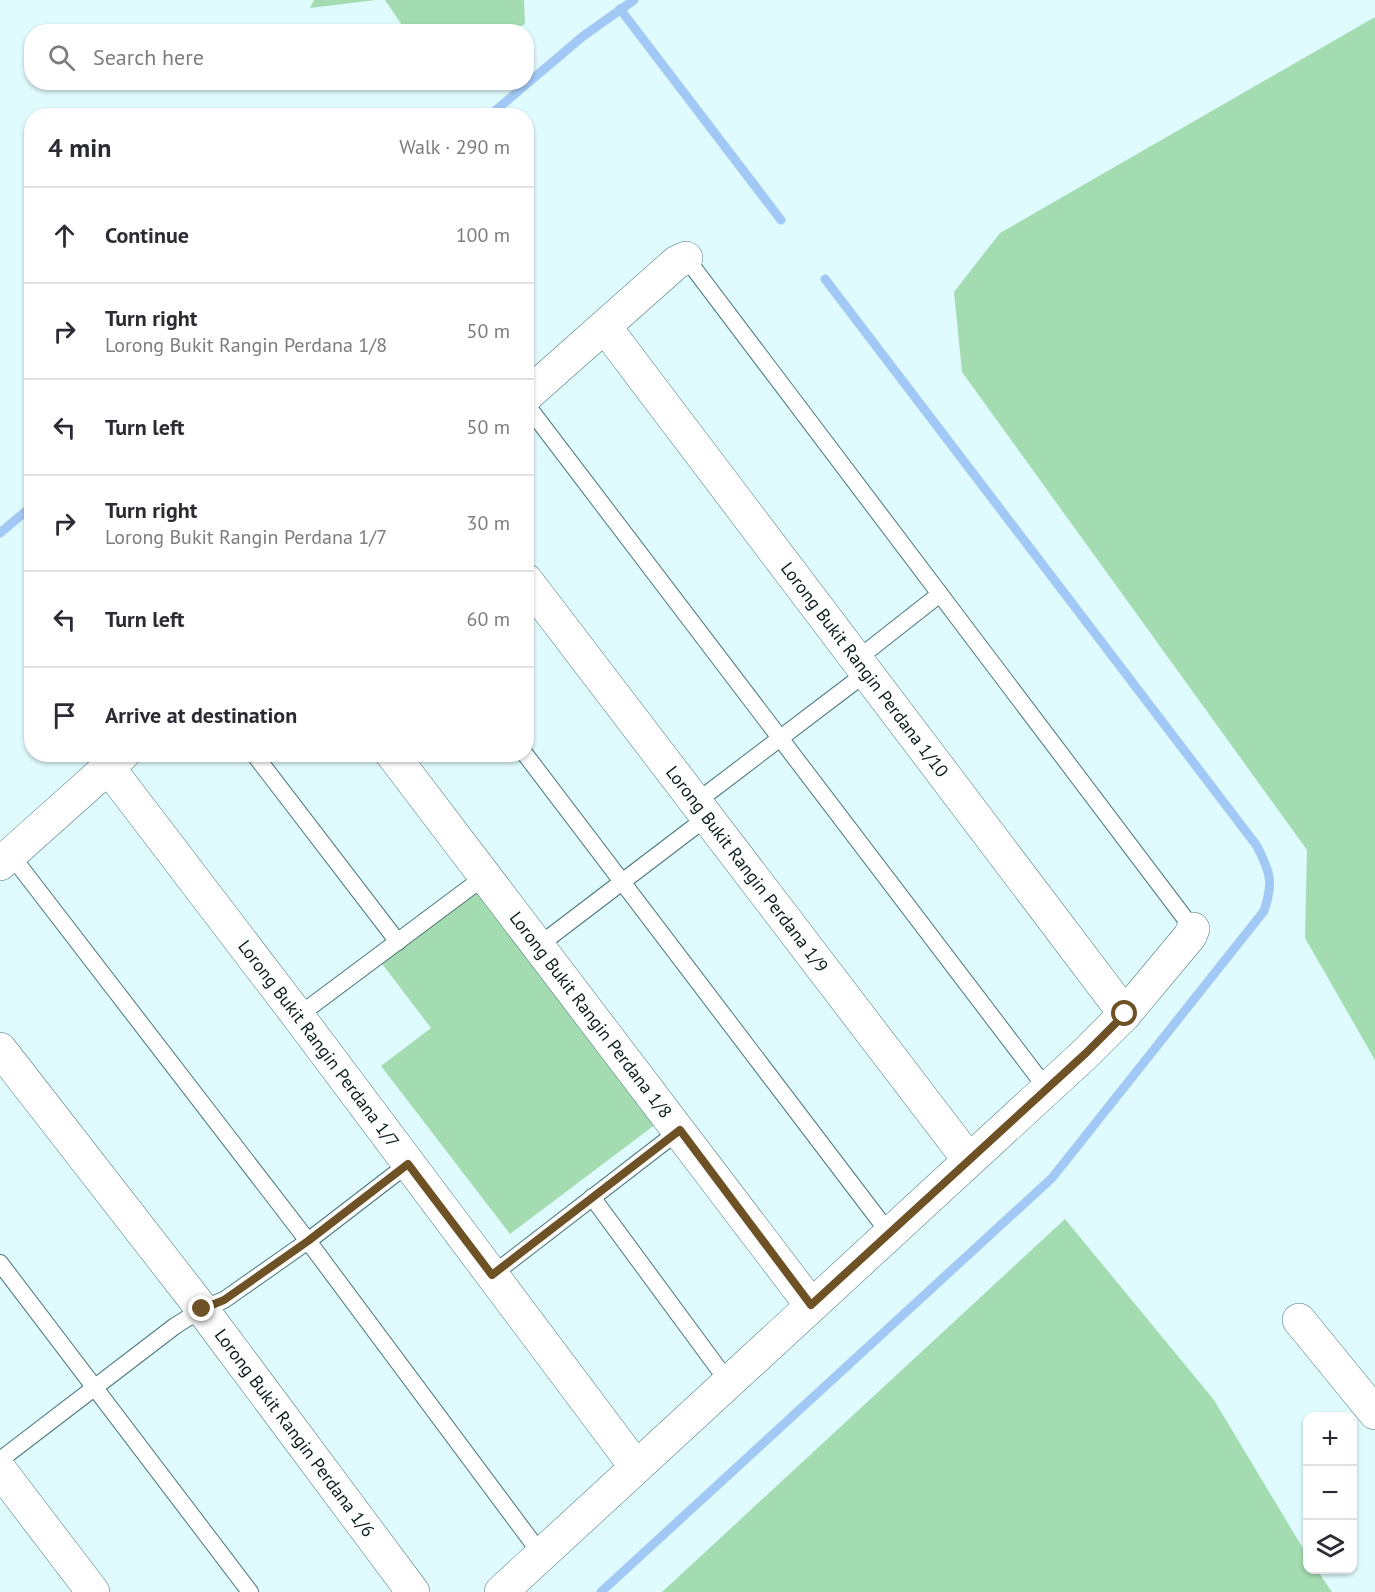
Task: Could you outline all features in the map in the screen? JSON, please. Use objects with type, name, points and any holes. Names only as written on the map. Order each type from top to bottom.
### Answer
[{"type":"street","points":[[534,389],[677,262],[686,258]]},
{"type":"street","name":"Lorong Bukit Rangin Perdana 1/10","points":[[605,327],[1125,1014]]},
{"type":"street","name":"Lorong Bukit Rangin Perdana 1/9","points":[[534,591],[969,1160]]},
{"type":"street","points":[[5,859],[115,762]]},
{"type":"street","name":"Lorong Bukit Rangin Perdana 1/7","points":[[117,762],[298,1016],[636,1467]]},
{"type":"street","name":"Lorong Bukit Rangin Perdana 1/8","points":[[398,762],[811,1305]]},
{"type":"street","points":[[501,1592],[1047,1089],[1125,1014],[1190,936],[1193,929]]},
{"type":"street","name":"Lorong Bukit Rangin Perdana 1/6","points":[[0,1048],[202,1309],[413,1592]]},
{"type":"street","points":[[1299,1320],[1375,1413]]},
{"type":"street","points":[[0,1470],[93,1592]]},
{"type":"lane","points":[[686,258],[1193,929]]},
{"type":"lane","points":[[534,415],[1047,1089]]},
{"type":"lane","points":[[538,946],[621,883],[779,737],[861,667],[940,594]]},
{"type":"lane","points":[[260,762],[398,942]]},
{"type":"lane","points":[[531,762],[889,1233]]},
{"type":"lane","points":[[5,859],[308,1241],[541,1554]]},
{"type":"lane","points":[[298,1016],[484,877]]},
{"type":"lane","points":[[492,1275],[680,1130]]},
{"type":"lane","points":[[0,1460],[175,1326],[202,1309],[224,1300],[308,1241],[408,1164]]},
{"type":"lane","points":[[592,1197],[729,1383]]},
{"type":"lane","points":[[0,1263],[250,1592]]},
{"type":"green space","points":[[314,0],[376,0],[310,8]]},
{"type":"green space","points":[[385,0],[524,0],[525,24],[401,24]]},
{"type":"green space","points":[[1375,17],[1375,1060],[1305,938],[1307,850],[962,372],[954,292],[1000,233]]},
{"type":"green space","points":[[476,889],[656,1124],[510,1234],[381,1066],[431,1028],[380,961]]},
{"type":"green space","points":[[1065,1219],[1214,1400],[1303,1548],[1303,1574],[1320,1574],[1332,1592],[662,1592]]},
{"type":"waterway","points":[[534,78],[582,37],[634,0]]},
{"type":"waterway","points":[[620,9],[781,220]]},
{"type":"waterway","points":[[498,108],[520,90]]},
{"type":"waterway","points":[[601,1592],[1052,1178],[1264,911],[1269,892],[1268,870],[1257,846],[825,279]]},
{"type":"waterway","points":[[0,533],[24,513]]},
{"type":"route","points":[[202,1309],[224,1300],[308,1241],[408,1164],[492,1275],[680,1130],[811,1305],[1086,1053],[1125,1014]]}]
